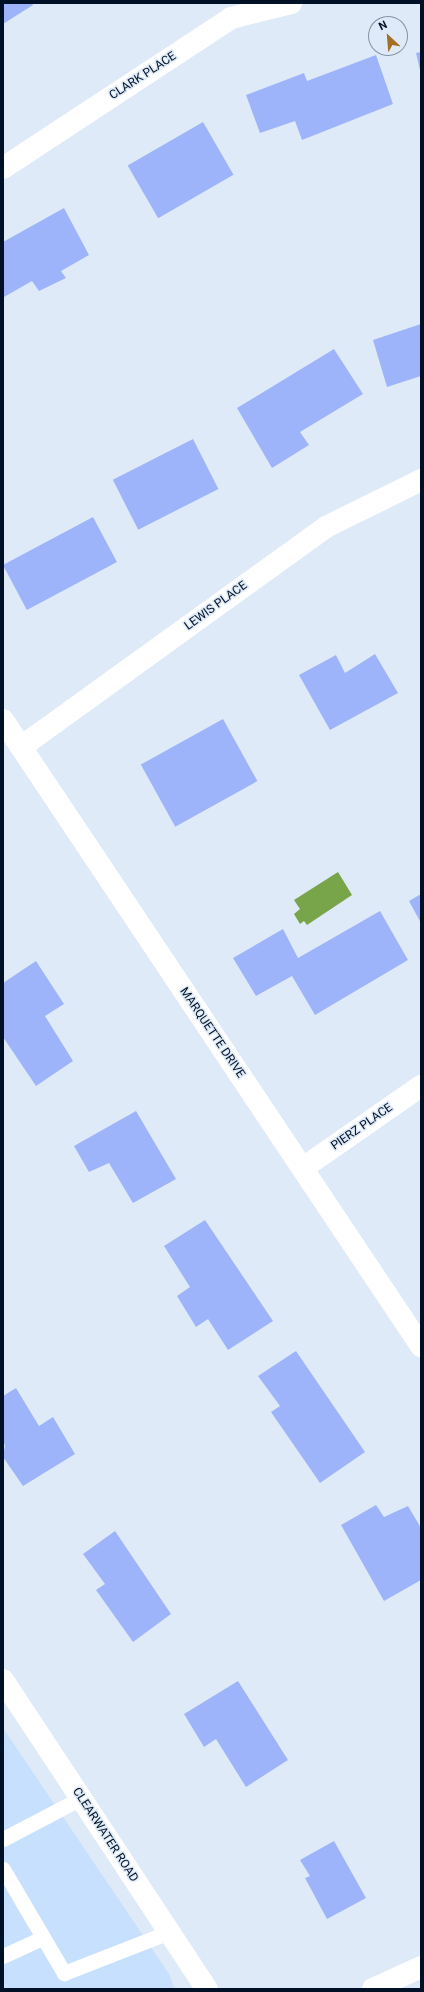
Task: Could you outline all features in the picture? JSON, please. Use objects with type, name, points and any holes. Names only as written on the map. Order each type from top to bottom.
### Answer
[{"type":"street","name":"CLARK PLACE","points":[[3,168],[230,18],[291,3]]},
{"type":"street","name":"LEWIS PLACE","points":[[21,747],[326,527],[421,480]]},
{"type":"street","name":"MARQUETTE DRIVE","points":[[3,720],[421,1346]]},
{"type":"street","name":"PIERZ PLACE","points":[[303,1168],[421,1086]]},
{"type":"street","name":"CLEARWATER ROAD","points":[[3,1680],[207,1989]]},
{"type":"street","points":[[373,1989],[421,1967]]},
{"type":"lane","points":[[3,1839],[81,1798]]},
{"type":"lane","points":[[3,1869],[42,1938],[64,1973],[169,1932]]},
{"type":"lane","points":[[3,1956],[42,1938]]},
{"type":"shaded area","points":[[338,872],[352,895],[307,925],[304,921],[300,924],[294,914],[300,909],[294,900]]},
{"type":"shaded area","points":[[3,1728],[169,1974],[175,1989],[3,1989]]},
{"type":"building","points":[[3,3],[32,3],[33,5],[3,24]]},
{"type":"building","points":[[421,52],[421,70],[420,70],[416,53]]},
{"type":"building","points":[[376,56],[393,104],[302,140],[295,121],[260,133],[246,95],[304,73],[307,81]]},
{"type":"building","points":[[203,122],[234,175],[158,218],[128,166]]},
{"type":"building","points":[[64,208],[89,255],[61,271],[66,278],[39,291],[32,281],[4,297],[3,242]]},
{"type":"building","points":[[421,324],[421,376],[387,387],[373,340]]},
{"type":"building","points":[[334,349],[363,394],[300,432],[309,445],[272,468],[237,408]]},
{"type":"building","points":[[193,439],[218,489],[138,530],[113,480]]},
{"type":"building","points":[[93,517],[117,562],[27,610],[3,565]]},
{"type":"building","points":[[375,654],[398,693],[330,730],[299,675],[336,655],[345,673]]},
{"type":"building","points":[[223,719],[257,781],[175,827],[141,765]]},
{"type":"building","points":[[421,894],[421,923],[409,901]]},
{"type":"building","points":[[380,911],[408,960],[315,1015],[292,976],[256,996],[233,958],[283,929],[298,958]]},
{"type":"building","points":[[36,961],[64,1004],[45,1016],[73,1061],[36,1086],[3,1037],[3,983]]},
{"type":"building","points":[[136,1111],[176,1179],[133,1203],[109,1163],[89,1172],[74,1146]]},
{"type":"building","points":[[205,1220],[273,1321],[228,1350],[208,1319],[196,1327],[177,1296],[190,1287],[164,1246]]},
{"type":"building","points":[[296,1351],[365,1452],[320,1483],[271,1412],[280,1406],[258,1376]]},
{"type":"building","points":[[16,1388],[39,1426],[53,1417],[75,1454],[23,1486],[3,1457],[5,1445],[3,1442],[3,1396]]},
{"type":"building","points":[[376,1505],[384,1517],[408,1506],[421,1528],[421,1580],[384,1601],[341,1525]]},
{"type":"building","points":[[115,1531],[171,1614],[133,1642],[96,1590],[105,1584],[83,1554]]},
{"type":"building","points":[[238,1681],[288,1760],[246,1787],[216,1739],[204,1747],[184,1714]]},
{"type":"building","points":[[334,1841],[366,1898],[327,1919],[305,1878],[310,1876],[300,1860]]}]
